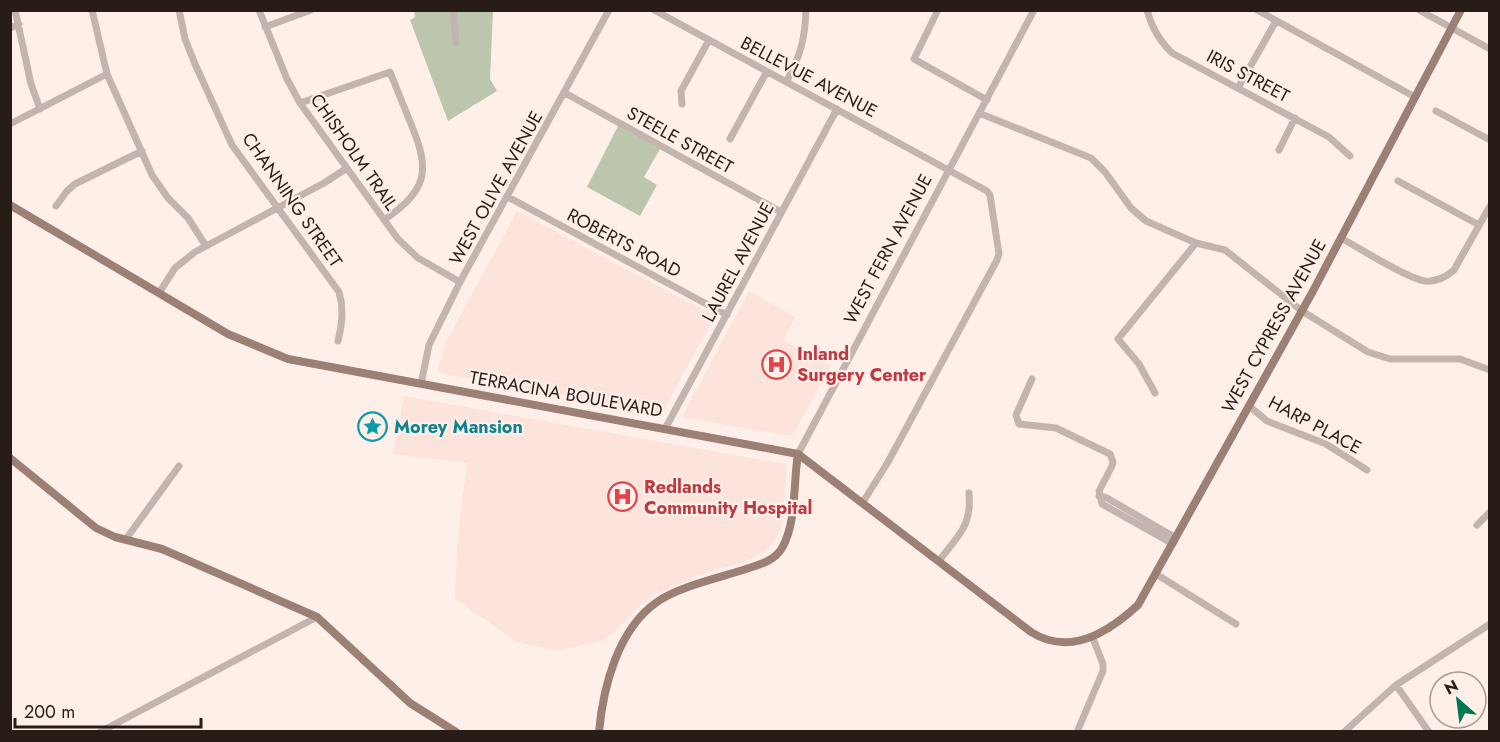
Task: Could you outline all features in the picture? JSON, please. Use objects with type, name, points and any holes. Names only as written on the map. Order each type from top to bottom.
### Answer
[{"type":"main road","name":"WEST CYPRESS AVENUE","points":[[1092,636],[1120,622],[1138,605],[1302,310],[1461,10]]},
{"type":"main road","name":"TERRACINA BOULEVARD","points":[[10,205],[228,334],[288,359],[798,454],[1040,638],[1059,644],[1092,636]]},
{"type":"main road","name":"WEST FERN AVENUE","points":[[599,732],[605,687],[612,668],[626,639],[648,609],[669,596],[762,563],[778,554],[783,548],[790,525],[798,454]]},
{"type":"main road","points":[[10,458],[96,528],[116,537],[162,549],[317,617],[410,703],[456,732]]},
{"type":"street","points":[[15,10],[31,84],[40,109]]},
{"type":"street","points":[[92,10],[107,74],[158,186],[188,218],[206,246]]},
{"type":"street","name":"CHANNING STREET","points":[[179,10],[185,39],[232,145],[339,292],[343,305],[338,341]]},
{"type":"street","name":"CHISHOLM TRAIL","points":[[259,10],[300,103],[398,239],[418,258],[460,282]]},
{"type":"street","points":[[265,27],[310,10]]},
{"type":"street","points":[[453,10],[456,42]]},
{"type":"street","name":"WEST OLIVE AVENUE","points":[[421,384],[429,345],[460,282],[609,10]]},
{"type":"street","name":"BELLEVUE AVENUE","points":[[654,10],[766,73],[987,191],[990,195],[999,254],[888,462],[863,502]]},
{"type":"street","points":[[786,82],[801,52],[805,36],[806,10]]},
{"type":"street","points":[[938,10],[914,59],[987,100]]},
{"type":"street","name":"WEST FERN AVENUE","points":[[798,454],[1034,10]]},
{"type":"street","name":"IRIS STREET","points":[[1147,10],[1151,26],[1158,39],[1172,53],[1329,137],[1350,156]]},
{"type":"street","points":[[1257,10],[1415,96]]},
{"type":"street","points":[[1419,10],[1490,49]]},
{"type":"street","points":[[1239,88],[1276,21]]},
{"type":"street","points":[[10,28],[19,24]]},
{"type":"street","points":[[682,104],[681,91],[709,40]]},
{"type":"street","points":[[300,103],[390,72],[421,147],[424,161],[419,185],[400,209],[384,220]]},
{"type":"street","points":[[730,139],[766,73]]},
{"type":"street","points":[[10,124],[107,74]]},
{"type":"street","name":"STEELE STREET","points":[[565,93],[781,212]]},
{"type":"street","name":"LAUREL AVENUE","points":[[665,429],[837,109]]},
{"type":"street","points":[[1436,111],[1490,140]]},
{"type":"street","points":[[979,113],[1091,159],[1106,172],[1138,216],[1196,243],[1225,250],[1302,310],[1354,344],[1386,358],[1460,359],[1490,370]]},
{"type":"street","points":[[1280,150],[1295,118]]},
{"type":"street","points":[[56,206],[66,191],[75,184],[142,151]]},
{"type":"street","points":[[159,293],[182,261],[347,168]]},
{"type":"street","points":[[1398,181],[1479,225]]},
{"type":"street","name":"ROBERTS ROAD","points":[[508,198],[727,315]]},
{"type":"street","points":[[1341,238],[1416,279],[1432,281],[1454,270],[1490,206]]},
{"type":"street","points":[[1155,393],[1139,364],[1118,339],[1196,243]]},
{"type":"street","points":[[1032,379],[1017,411],[1019,424],[1056,428],[1110,454],[1113,462],[1099,491],[1099,496],[1107,498],[1134,518],[1175,541]]},
{"type":"street","name":"HARP PLACE","points":[[1249,406],[1268,421],[1326,444],[1367,470]]},
{"type":"street","points":[[126,539],[179,466]]},
{"type":"street","points":[[939,561],[966,524],[970,510],[969,493]]},
{"type":"street","points":[[1477,525],[1490,512]]},
{"type":"street","points":[[1156,574],[1236,624]]},
{"type":"street","points":[[100,732],[317,617]]},
{"type":"street","points":[[1344,732],[1396,685],[1424,665],[1488,629]]},
{"type":"street","points":[[1077,732],[1103,671],[1103,664],[1092,636]]},
{"type":"street","points":[[1396,685],[1429,732]]},
{"type":"shaded area","points":[[517,211],[711,314],[713,319],[664,410],[656,413],[439,373],[445,344]]},
{"type":"shaded area","points":[[749,291],[796,317],[783,340],[831,366],[792,436],[685,418],[683,415]]},
{"type":"shaded area","name":"Redlands Community Hospital","points":[[404,396],[785,464],[787,466],[781,528],[774,542],[765,551],[746,561],[708,572],[662,591],[642,604],[603,641],[556,651],[514,641],[455,598],[457,546],[467,463],[393,454]]},
{"type":"green space","points":[[414,11],[493,11],[490,79],[497,91],[448,121],[410,20],[415,17]]},
{"type":"green space","points":[[618,126],[660,149],[644,177],[657,185],[640,216],[587,187]]},
{"type":"place","name":"Inland Surgery Center","points":[[776,364]]},
{"type":"place","name":"Morey Mansion","points":[[373,427]]},
{"type":"place","name":"Redlands Community Hospital","points":[[623,497]]}]
